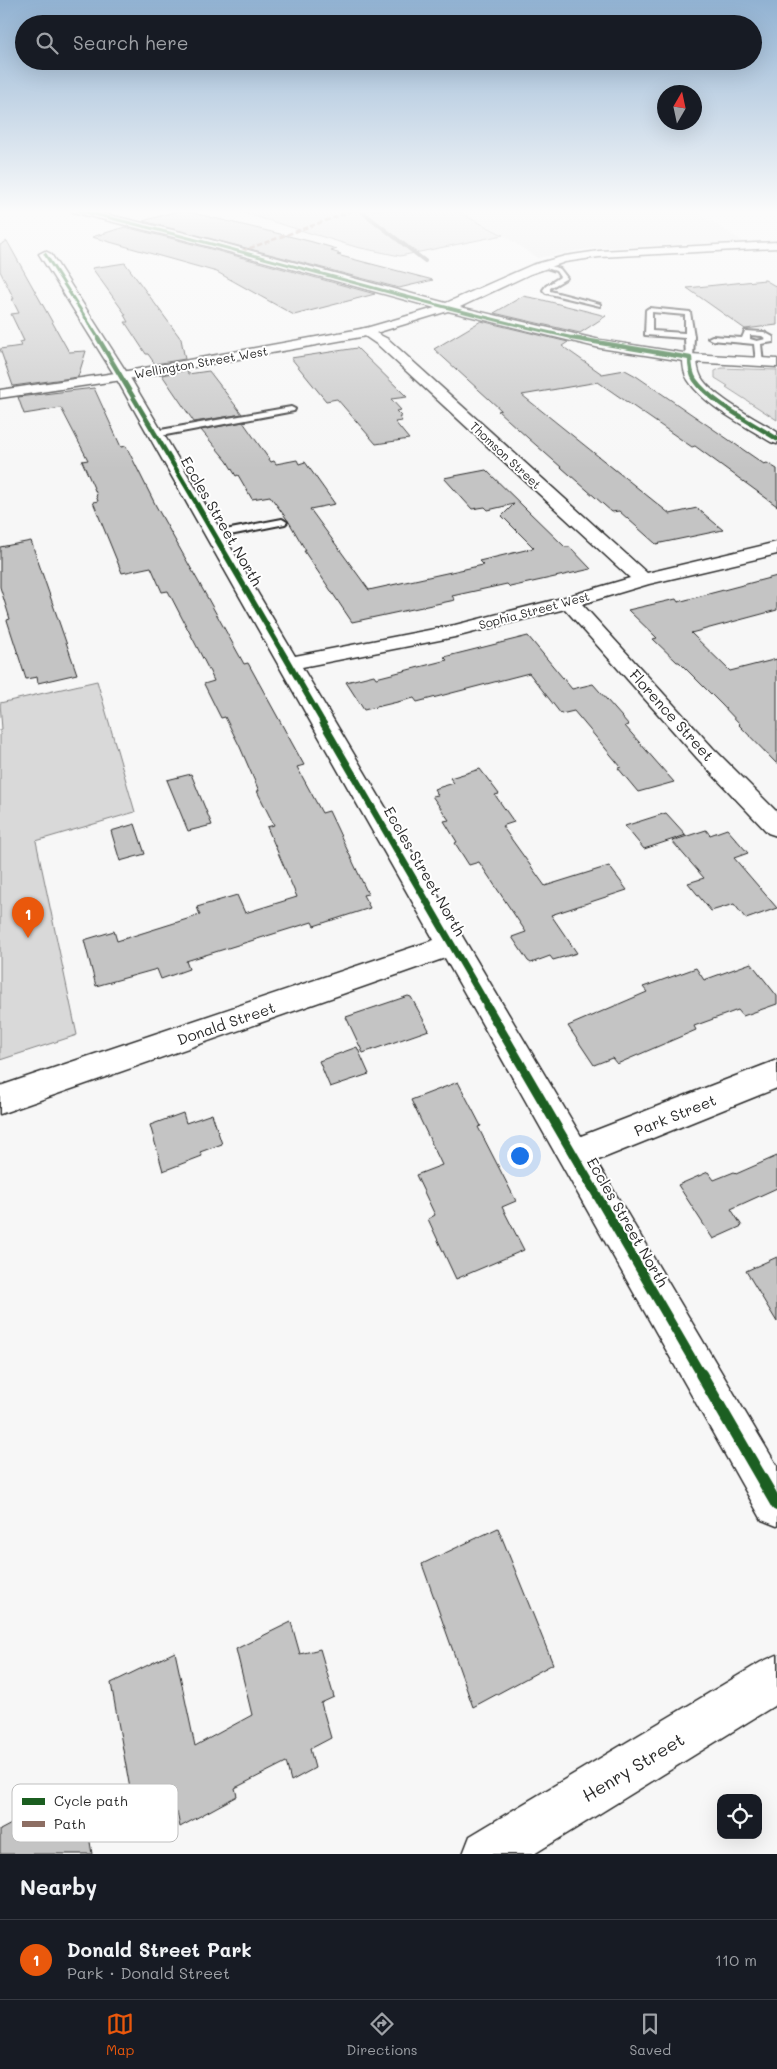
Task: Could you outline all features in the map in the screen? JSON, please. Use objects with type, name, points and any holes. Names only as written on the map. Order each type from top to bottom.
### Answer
[{"type":"street","name":"Eccles Street North","points":[[72,297],[122,376],[215,535],[777,1505]]},
{"type":"street","points":[[409,297],[600,344],[690,358],[777,363]]},
{"type":"street","name":"Wellington Street West","points":[[0,394],[122,376],[366,332],[404,323],[471,297]]},
{"type":"street","name":"Thomson Street","points":[[366,332],[382,342],[643,580]]},
{"type":"street","points":[[690,358],[690,368],[696,382],[706,392],[777,439]]},
{"type":"street","name":"Sophia Street West","points":[[290,664],[455,631],[569,602],[643,580],[777,548]]},
{"type":"street","name":"Florence Street","points":[[569,602],[705,753],[777,827]]},
{"type":"street","name":"Donald Street","points":[[0,1100],[451,945]]},
{"type":"street","name":"Park Street","points":[[573,1155],[777,1074]]},
{"type":"street","name":"Henry Street","points":[[488,1854],[777,1678]]},
{"type":"lane","points":[[565,297],[598,305]]},
{"type":"lane","points":[[690,336],[648,333],[649,310],[688,313],[690,336],[690,358]]},
{"type":"lane","points":[[712,338],[746,340],[757,343],[770,340],[770,337],[764,334],[748,333],[745,336],[746,340]]},
{"type":"lane","points":[[757,343],[760,362]]},
{"type":"lane","points":[[156,434],[291,408]]},
{"type":"lane","points":[[215,535],[282,522]]},
{"type":"shaded area","points":[[722,368],[777,370],[777,420],[715,378],[715,371]]},
{"type":"shaded area","points":[[97,681],[135,812],[36,841],[77,1035],[0,1060],[0,730],[2,729],[0,703]]},
{"type":"building","points":[[13,297],[38,297],[69,352],[86,351],[78,377],[13,386],[0,349],[21,346],[19,342],[24,341],[11,314],[19,313],[12,299],[14,299]]},
{"type":"building","points":[[113,297],[150,297],[181,339],[185,359],[155,364],[146,354],[125,322],[128,322],[124,315],[126,315]]},
{"type":"building","points":[[261,297],[365,297],[294,315]]},
{"type":"building","points":[[522,297],[526,297],[606,316],[580,333],[494,313]]},
{"type":"building","points":[[699,297],[777,297],[777,325],[745,329]]},
{"type":"building","points":[[481,321],[568,342],[562,346],[602,374],[625,370],[636,376],[764,464],[767,463],[777,469],[777,506],[695,446],[692,447],[598,382],[522,395],[670,514],[697,508],[723,530],[656,544],[619,511],[612,512],[498,411],[501,410],[434,349]]},
{"type":"building","points":[[357,348],[407,397],[391,399],[401,410],[396,411],[402,417],[399,417],[402,421],[395,422],[409,439],[376,444],[337,399],[326,401],[291,358]]},
{"type":"building","points":[[187,370],[188,374],[209,371],[242,414],[194,422],[162,375]]},
{"type":"building","points":[[94,388],[121,447],[126,446],[156,506],[244,664],[248,663],[304,765],[297,767],[322,813],[329,811],[368,894],[363,895],[370,908],[314,926],[312,922],[186,961],[189,969],[161,979],[157,969],[96,986],[84,940],[114,931],[117,941],[200,915],[197,907],[237,895],[245,913],[297,897],[267,827],[274,825],[257,791],[259,791],[240,747],[225,717],[221,718],[204,684],[214,681],[168,591],[162,592],[151,567],[122,573],[93,502],[98,501],[97,495],[82,461],[88,460],[61,408],[24,414],[18,397]]},
{"type":"building","points":[[243,422],[271,462],[274,461],[276,464],[297,460],[299,464],[305,462],[335,504],[310,509],[369,590],[483,565],[479,561],[534,548],[502,516],[514,504],[488,510],[485,507],[472,509],[444,478],[486,470],[565,547],[570,547],[591,569],[510,587],[507,584],[452,596],[455,600],[352,622],[304,551],[306,551],[289,522],[270,496],[252,499],[238,475],[236,476],[227,461],[201,430]]},
{"type":"building","points":[[31,541],[77,674],[38,683],[37,677],[26,679],[7,620],[10,619],[0,587],[0,547]]},
{"type":"building","points":[[777,576],[777,610],[691,633],[730,671],[777,659],[777,764],[722,705],[653,639],[657,638],[628,610],[676,599],[678,602]]},
{"type":"building","points":[[528,636],[572,689],[593,684],[629,725],[625,726],[674,782],[638,792],[618,768],[621,767],[574,711],[561,714],[529,673],[417,702],[414,698],[364,710],[346,682],[374,675],[376,678],[447,660],[444,657]]},
{"type":"building","points":[[480,769],[499,794],[495,795],[514,822],[502,826],[545,886],[609,866],[627,890],[551,915],[577,953],[553,960],[550,956],[531,963],[528,961],[512,937],[526,932],[479,862],[469,865],[455,843],[457,842],[444,821],[449,820],[432,796],[438,795],[434,789],[454,783],[450,778]]},
{"type":"building","points":[[191,774],[212,825],[188,831],[167,780]]},
{"type":"building","points":[[666,813],[686,835],[644,849],[625,826]]},
{"type":"building","points":[[135,824],[145,854],[120,861],[111,831]]},
{"type":"building","points":[[727,829],[748,853],[734,858],[777,908],[746,919],[734,904],[711,911],[688,883],[704,878],[672,841],[706,830],[710,835]]},
{"type":"building","points":[[751,963],[777,996],[777,1004],[743,1016],[738,1010],[694,1026],[696,1030],[617,1064],[612,1058],[594,1065],[568,1026],[647,992],[643,987],[696,968],[704,980]]},
{"type":"building","points":[[408,996],[411,997],[429,1030],[363,1053],[346,1017]]},
{"type":"building","points":[[357,1047],[369,1074],[330,1087],[319,1061]]},
{"type":"building","points":[[458,1082],[481,1126],[478,1127],[516,1201],[502,1207],[524,1250],[456,1279],[428,1219],[435,1215],[416,1175],[442,1165],[411,1100]]},
{"type":"building","points":[[183,1113],[186,1123],[212,1114],[222,1144],[200,1152],[202,1156],[163,1171],[150,1125]]},
{"type":"building","points":[[777,1156],[777,1188],[731,1209],[742,1226],[713,1239],[678,1185],[708,1172],[714,1180],[734,1172],[736,1174]]},
{"type":"building","points":[[777,1257],[777,1322],[746,1271]]},
{"type":"building","points":[[498,1528],[553,1664],[473,1707],[422,1564]]},
{"type":"building","points":[[291,1622],[300,1654],[320,1649],[334,1697],[321,1703],[331,1738],[310,1749],[315,1768],[291,1781],[286,1762],[235,1788],[237,1796],[180,1827],[178,1817],[178,1784],[129,1784],[111,1683],[175,1652],[195,1746],[252,1715],[236,1649]]},
{"type":"building","points":[[12,1824],[12,1842],[90,1842],[92,1854],[0,1854],[0,1830]]},
{"type":"cycle path","points":[[72,297],[122,376],[777,1505]]},
{"type":"cycle path","points":[[408,297],[521,326],[588,341],[690,358],[693,375],[700,387],[720,403],[777,439]]},
{"type":"place","name":"Donald Street Park","points":[[28,938]]}]
